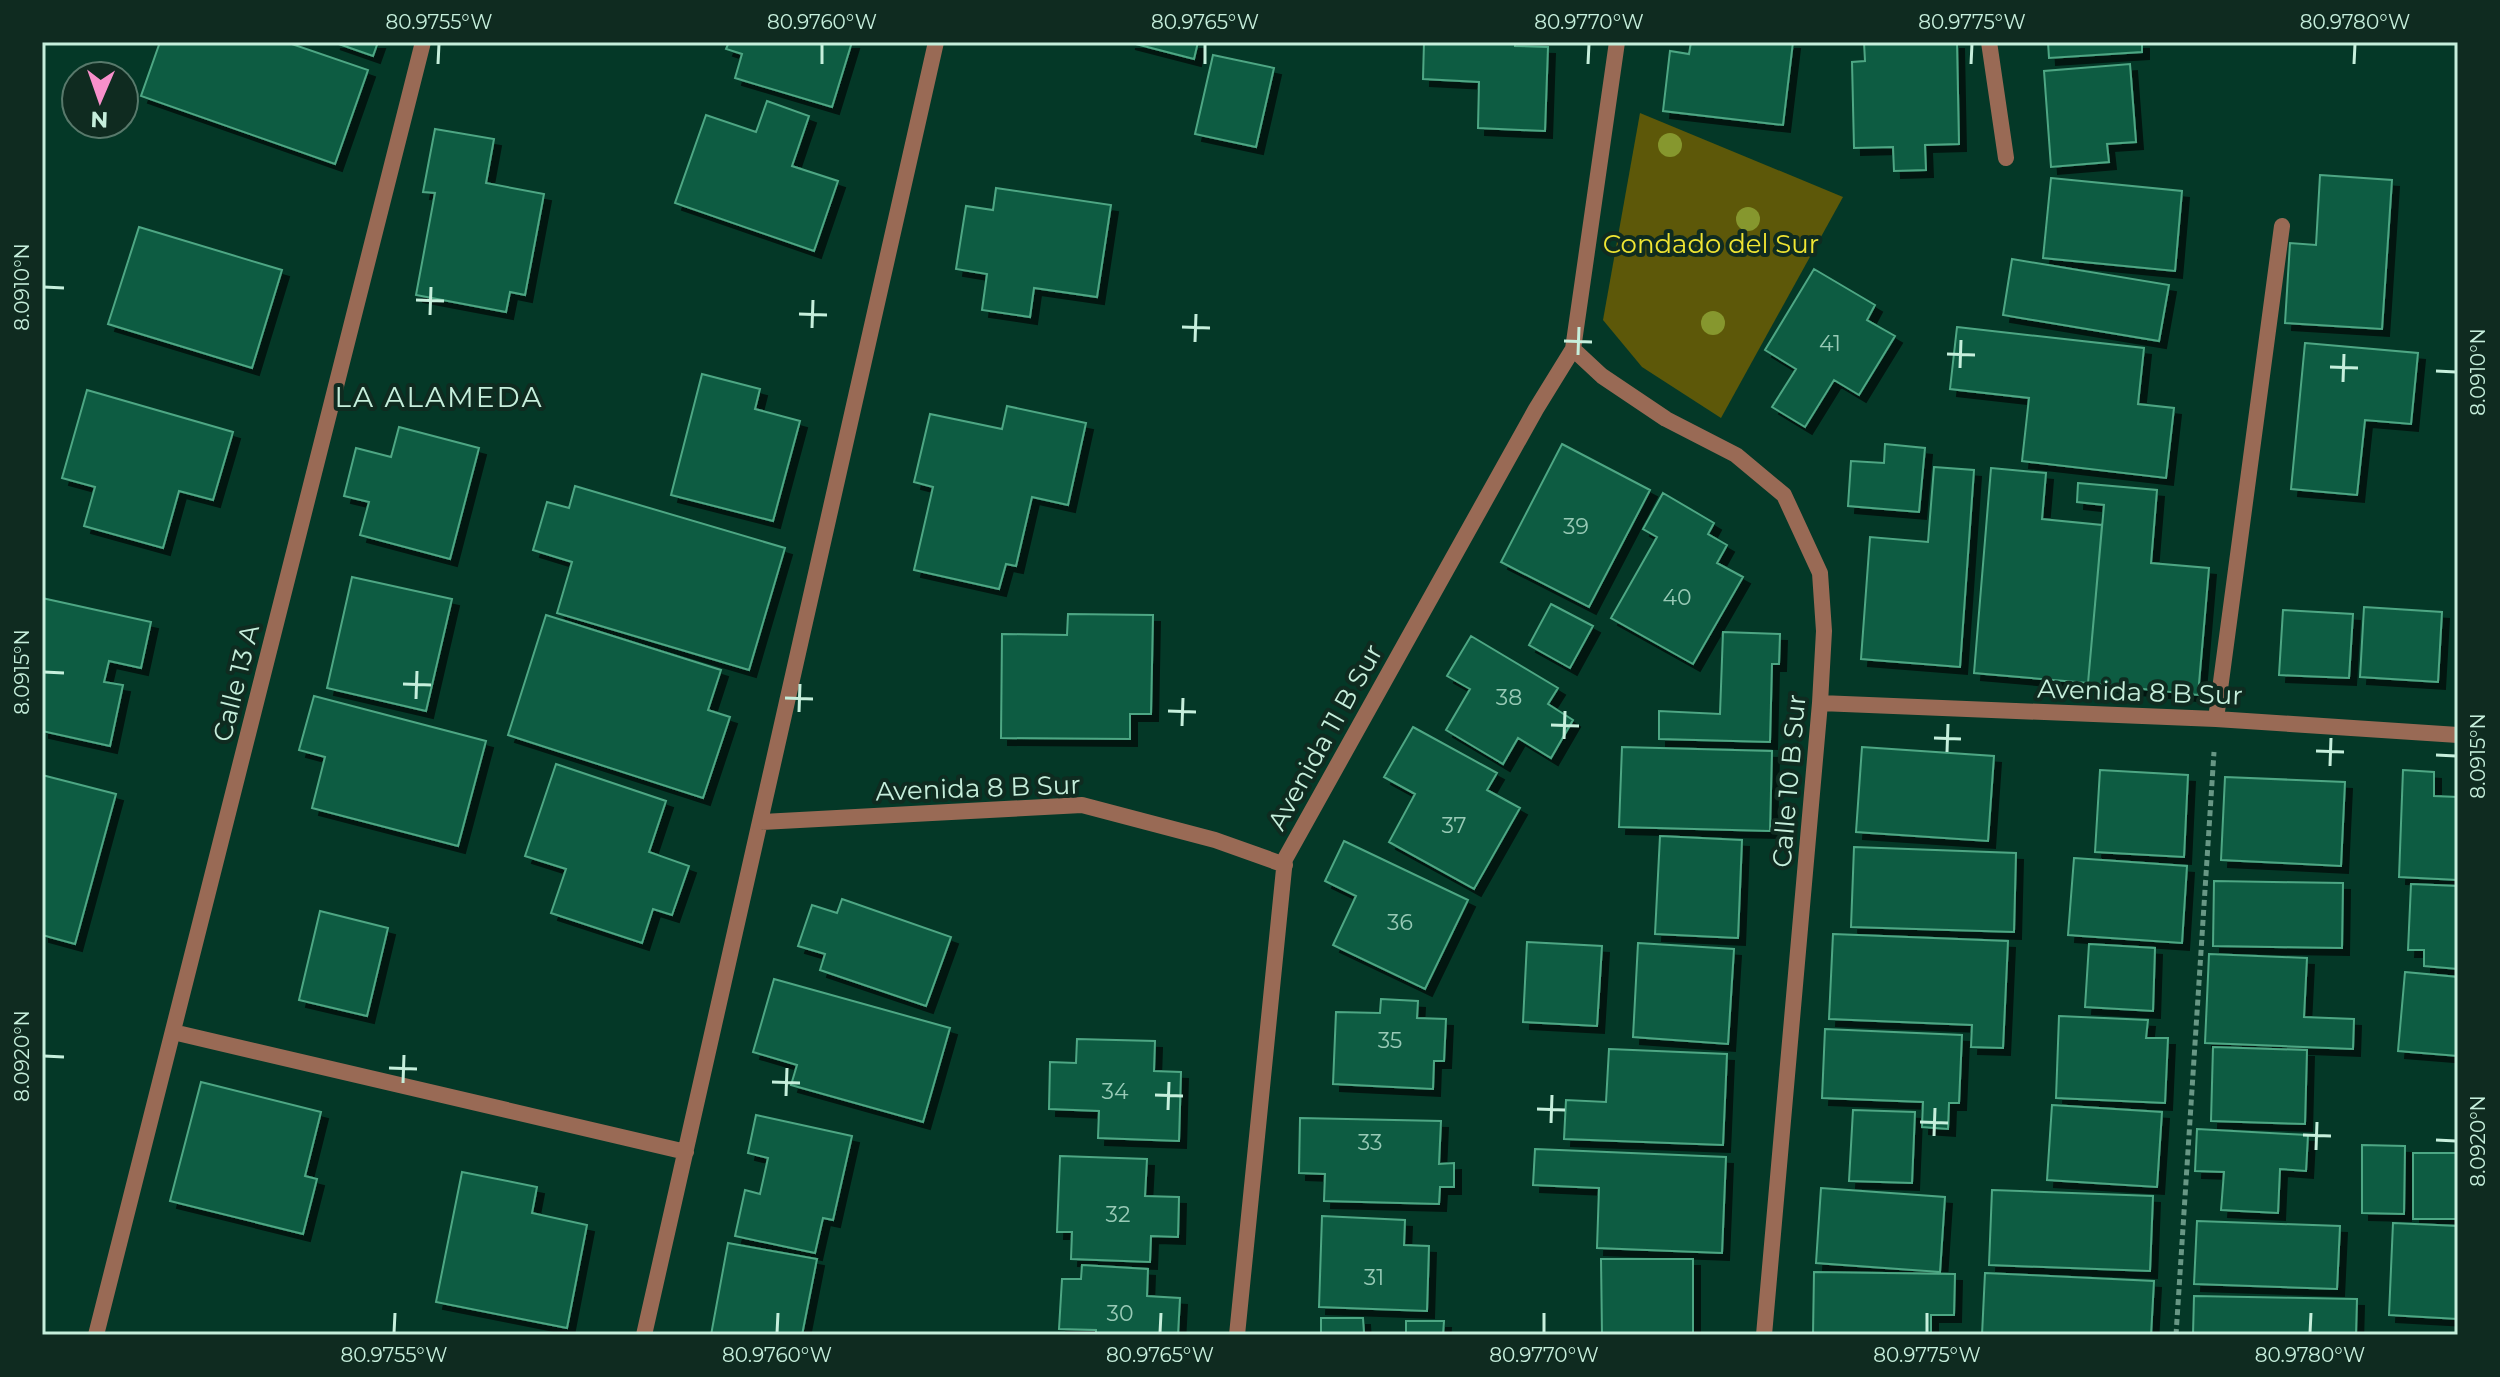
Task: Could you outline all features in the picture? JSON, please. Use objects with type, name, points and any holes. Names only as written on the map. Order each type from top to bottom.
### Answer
[{"type":"street","name":"Calle 13 A","points":[[96,1335],[423,42]]},
{"type":"street","points":[[644,1335],[936,42]]},
{"type":"street","points":[[1573,349],[1617,42]]},
{"type":"street","points":[[1989,42],[2006,158]]},
{"type":"street","points":[[2216,719],[2282,226]]},
{"type":"street","name":"Calle 10 B Sur","points":[[1573,349],[1602,376],[1666,419],[1736,455],[1784,495],[1820,573],[1824,631],[1820,703],[1764,1335]]},
{"type":"street","name":"Avenida 11 B Sur","points":[[1237,1335],[1285,859],[1521,436],[1573,349]]},
{"type":"street","name":"Avenida 8 B Sur","points":[[1820,703],[2216,719],[2458,735]]},
{"type":"street","name":"Avenida 8 B Sur","points":[[760,822],[1082,805],[1215,840],[1285,865]]},
{"type":"street","points":[[173,1032],[686,1152]]},
{"type":"path","points":[[2176,1335],[2216,719]]},
{"type":"green space","name":"Condado del Sur","points":[[1640,113],[1843,197],[1721,418],[1642,367],[1603,320]]},
{"type":"building","points":[[160,42],[286,42],[368,70],[335,164],[141,96]]},
{"type":"building","points":[[333,42],[378,42],[373,56]]},
{"type":"building","points":[[729,42],[852,42],[832,107],[735,78],[742,54],[726,49]]},
{"type":"building","points":[[1128,42],[1198,42],[1194,59]]},
{"type":"building","points":[[1424,42],[1515,42],[1515,46],[1548,47],[1545,131],[1478,128],[1479,82],[1423,79]]},
{"type":"building","points":[[1691,42],[1793,42],[1783,125],[1663,111],[1670,51],[1689,54]]},
{"type":"building","points":[[1864,42],[1957,42],[1959,144],[1925,145],[1926,170],[1894,171],[1893,147],[1854,148],[1852,62],[1865,61]]},
{"type":"building","points":[[2048,42],[2142,42],[2142,52],[2049,58]]},
{"type":"building","points":[[1213,55],[1274,68],[1256,147],[1195,134]]},
{"type":"building","points":[[2130,64],[2136,142],[2107,144],[2109,162],[2051,167],[2044,71]]},
{"type":"building","points":[[767,101],[809,116],[792,166],[838,181],[814,251],[675,203],[706,115],[756,132]]},
{"type":"building","points":[[435,129],[494,139],[486,183],[544,194],[525,295],[510,292],[506,312],[416,295],[435,193],[423,192]]},
{"type":"building","points":[[2320,175],[2392,180],[2382,329],[2285,323],[2290,243],[2316,245]]},
{"type":"building","points":[[2051,178],[2182,191],[2175,271],[2043,258]]},
{"type":"building","points":[[996,188],[1111,205],[1097,297],[1034,288],[1030,317],[982,310],[987,274],[956,269],[966,206],[993,210]]},
{"type":"building","points":[[139,227],[282,270],[252,368],[108,324]]},
{"type":"building","points":[[2012,259],[2169,285],[2159,341],[2003,315]]},
{"type":"building","points":[[1814,269],[1875,305],[1867,320],[1895,336],[1859,395],[1834,380],[1805,427],[1772,407],[1796,369],[1765,350]]},
{"type":"building","points":[[1957,327],[2144,348],[2138,404],[2174,408],[2166,478],[2022,461],[2029,398],[1950,389]]},
{"type":"building","points":[[2305,343],[2418,353],[2411,424],[2365,420],[2357,495],[2291,489]]},
{"type":"building","points":[[702,374],[760,389],[755,409],[800,421],[773,521],[671,495]]},
{"type":"building","points":[[87,390],[233,432],[213,500],[179,491],[163,548],[84,526],[95,487],[62,478]]},
{"type":"building","points":[[1007,406],[1086,423],[1068,505],[1032,497],[1016,566],[1006,564],[999,589],[914,570],[933,487],[914,482],[930,414],[1002,429]]},
{"type":"building","points":[[399,427],[479,448],[450,559],[360,535],[369,502],[344,496],[356,448],[391,457]]},
{"type":"building","points":[[1562,444],[1650,490],[1589,607],[1501,562]]},
{"type":"building","points":[[1885,444],[1925,448],[1919,512],[1848,506],[1851,461],[1884,463]]},
{"type":"building","points":[[1934,467],[1974,470],[1960,667],[1861,659],[1870,537],[1928,542]]},
{"type":"building","points":[[1991,468],[2046,473],[2042,519],[2102,525],[2088,683],[1974,673]]},
{"type":"building","points":[[2078,483],[2157,490],[2151,563],[2209,568],[2198,695],[2088,683],[2104,505],[2077,502]]},
{"type":"building","points":[[575,486],[785,548],[749,670],[557,613],[572,562],[533,550],[547,502],[569,508]]},
{"type":"building","points":[[1663,493],[1714,523],[1708,534],[1727,545],[1717,563],[1743,577],[1693,664],[1611,618],[1657,537],[1643,529]]},
{"type":"building","points":[[352,577],[452,599],[426,711],[327,688]]},
{"type":"building","points":[[42,598],[151,622],[141,668],[109,661],[104,682],[123,685],[110,746],[42,731]]},
{"type":"building","points":[[1551,604],[1593,626],[1570,668],[1529,645]]},
{"type":"building","points":[[2364,607],[2442,612],[2438,682],[2360,677]]},
{"type":"building","points":[[2283,610],[2353,614],[2349,678],[2279,675]]},
{"type":"building","points":[[1068,614],[1153,615],[1151,714],[1130,714],[1130,739],[1001,738],[1002,634],[1067,635]]},
{"type":"building","points":[[546,615],[721,670],[708,710],[730,717],[703,798],[508,735]]},
{"type":"building","points":[[1723,632],[1780,634],[1779,664],[1772,664],[1770,742],[1659,739],[1659,711],[1720,714]]},
{"type":"building","points":[[1471,636],[1558,688],[1548,704],[1573,720],[1551,758],[1518,738],[1503,764],[1446,730],[1470,689],[1447,676]]},
{"type":"building","points":[[314,696],[486,741],[458,846],[312,808],[325,757],[299,750]]},
{"type":"building","points":[[1413,727],[1497,773],[1487,790],[1520,808],[1474,889],[1389,842],[1415,794],[1384,777]]},
{"type":"building","points":[[1622,747],[1772,751],[1770,831],[1619,827]]},
{"type":"building","points":[[1862,747],[1994,756],[1988,841],[1856,832]]},
{"type":"building","points":[[556,764],[666,801],[649,852],[689,866],[672,915],[653,909],[642,943],[551,913],[566,869],[525,856]]},
{"type":"building","points":[[2100,770],[2188,775],[2184,857],[2095,852]]},
{"type":"building","points":[[2403,770],[2434,772],[2434,796],[2458,797],[2458,880],[2399,877]]},
{"type":"building","points":[[42,775],[116,794],[75,944],[42,935]]},
{"type":"building","points":[[2225,777],[2345,782],[2341,866],[2221,860]]},
{"type":"building","points":[[1660,836],[1742,840],[1738,938],[1655,934]]},
{"type":"building","points":[[1344,841],[1468,900],[1425,989],[1333,945],[1356,896],[1325,881]]},
{"type":"building","points":[[1854,847],[2016,853],[2014,932],[1851,927]]},
{"type":"building","points":[[2074,858],[2187,866],[2182,943],[2068,935]]},
{"type":"building","points":[[2214,881],[2343,883],[2342,948],[2213,946]]},
{"type":"building","points":[[2411,884],[2458,886],[2458,969],[2424,966],[2424,950],[2408,950]]},
{"type":"building","points":[[842,899],[951,937],[926,1006],[820,970],[825,954],[798,946],[812,905],[837,913]]},
{"type":"building","points":[[320,911],[388,928],[367,1016],[299,1000]]},
{"type":"building","points":[[1833,934],[2008,941],[2003,1048],[1971,1047],[1972,1025],[1829,1019]]},
{"type":"building","points":[[1527,942],[1602,946],[1597,1026],[1523,1022]]},
{"type":"building","points":[[1638,943],[1734,949],[1728,1044],[1633,1037]]},
{"type":"building","points":[[2089,944],[2155,948],[2153,1011],[2085,1007]]},
{"type":"building","points":[[2209,954],[2307,958],[2304,1017],[2354,1019],[2353,1049],[2205,1043]]},
{"type":"building","points":[[2405,972],[2458,977],[2458,1056],[2398,1051]]},
{"type":"building","points":[[774,979],[950,1028],[923,1122],[791,1085],[797,1065],[753,1052]]},
{"type":"building","points":[[1381,999],[1418,1001],[1417,1018],[1446,1019],[1444,1061],[1434,1061],[1433,1089],[1333,1084],[1336,1012],[1380,1013]]},
{"type":"building","points":[[2059,1016],[2148,1020],[2146,1038],[2168,1038],[2165,1103],[2056,1098]]},
{"type":"building","points":[[1825,1029],[1962,1035],[1959,1103],[1949,1103],[1948,1129],[1922,1127],[1923,1102],[1822,1098]]},
{"type":"building","points":[[1077,1039],[1155,1041],[1154,1071],[1181,1072],[1179,1141],[1098,1138],[1099,1111],[1049,1109],[1050,1062],[1076,1063]]},
{"type":"building","points":[[2213,1047],[2307,1050],[2305,1124],[2211,1121]]},
{"type":"building","points":[[1609,1049],[1727,1054],[1723,1145],[1564,1139],[1566,1100],[1606,1102]]},
{"type":"building","points":[[201,1082],[321,1112],[305,1176],[317,1179],[303,1234],[170,1201]]},
{"type":"building","points":[[2052,1105],[2162,1112],[2157,1187],[2047,1180]]},
{"type":"building","points":[[1853,1110],[1915,1112],[1912,1183],[1849,1181]]},
{"type":"building","points":[[756,1115],[852,1136],[833,1220],[823,1218],[815,1253],[735,1236],[745,1190],[760,1194],[768,1158],[748,1153]]},
{"type":"building","points":[[1300,1118],[1441,1121],[1439,1164],[1454,1163],[1454,1187],[1440,1187],[1439,1204],[1324,1201],[1325,1174],[1299,1173]]},
{"type":"building","points":[[2197,1129],[2308,1135],[2306,1171],[2280,1169],[2278,1213],[2221,1210],[2224,1172],[2195,1171]]},
{"type":"building","points":[[2362,1145],[2405,1146],[2404,1214],[2362,1213]]},
{"type":"building","points":[[1535,1149],[1726,1157],[1722,1253],[1597,1248],[1599,1188],[1533,1185]]},
{"type":"building","points":[[2413,1153],[2458,1153],[2458,1219],[2413,1219]]},
{"type":"building","points":[[1060,1156],[1147,1159],[1145,1196],[1179,1197],[1178,1237],[1151,1236],[1150,1262],[1071,1259],[1072,1232],[1057,1232]]},
{"type":"building","points":[[462,1172],[537,1187],[532,1213],[587,1225],[567,1328],[436,1302]]},
{"type":"building","points":[[1821,1188],[1945,1197],[1940,1272],[1816,1263]]},
{"type":"building","points":[[1992,1190],[2153,1196],[2150,1271],[1989,1265]]},
{"type":"building","points":[[1322,1216],[1405,1220],[1404,1245],[1429,1246],[1427,1311],[1319,1307]]},
{"type":"building","points":[[2197,1221],[2340,1226],[2337,1289],[2194,1284]]},
{"type":"building","points":[[2393,1223],[2458,1226],[2458,1319],[2389,1315]]},
{"type":"building","points":[[728,1243],[817,1259],[802,1335],[711,1335]]},
{"type":"building","points":[[1601,1259],[1693,1259],[1693,1335],[1602,1335]]},
{"type":"building","points":[[1082,1265],[1148,1269],[1147,1296],[1180,1298],[1178,1335],[1096,1335],[1096,1330],[1059,1329],[1062,1279],[1081,1279]]},
{"type":"building","points":[[1814,1272],[1955,1274],[1954,1315],[1931,1315],[1931,1335],[1813,1335]]},
{"type":"building","points":[[1985,1273],[2154,1281],[2151,1335],[1982,1335]]},
{"type":"building","points":[[2194,1296],[2357,1299],[2356,1335],[2193,1335]]},
{"type":"building","points":[[1321,1318],[1363,1318],[1364,1333],[1406,1334],[1406,1321],[1444,1321],[1443,1335],[1321,1335]]},
{"type":"district","name":"LA ALAMEDA","points":[[439,397]]}]
